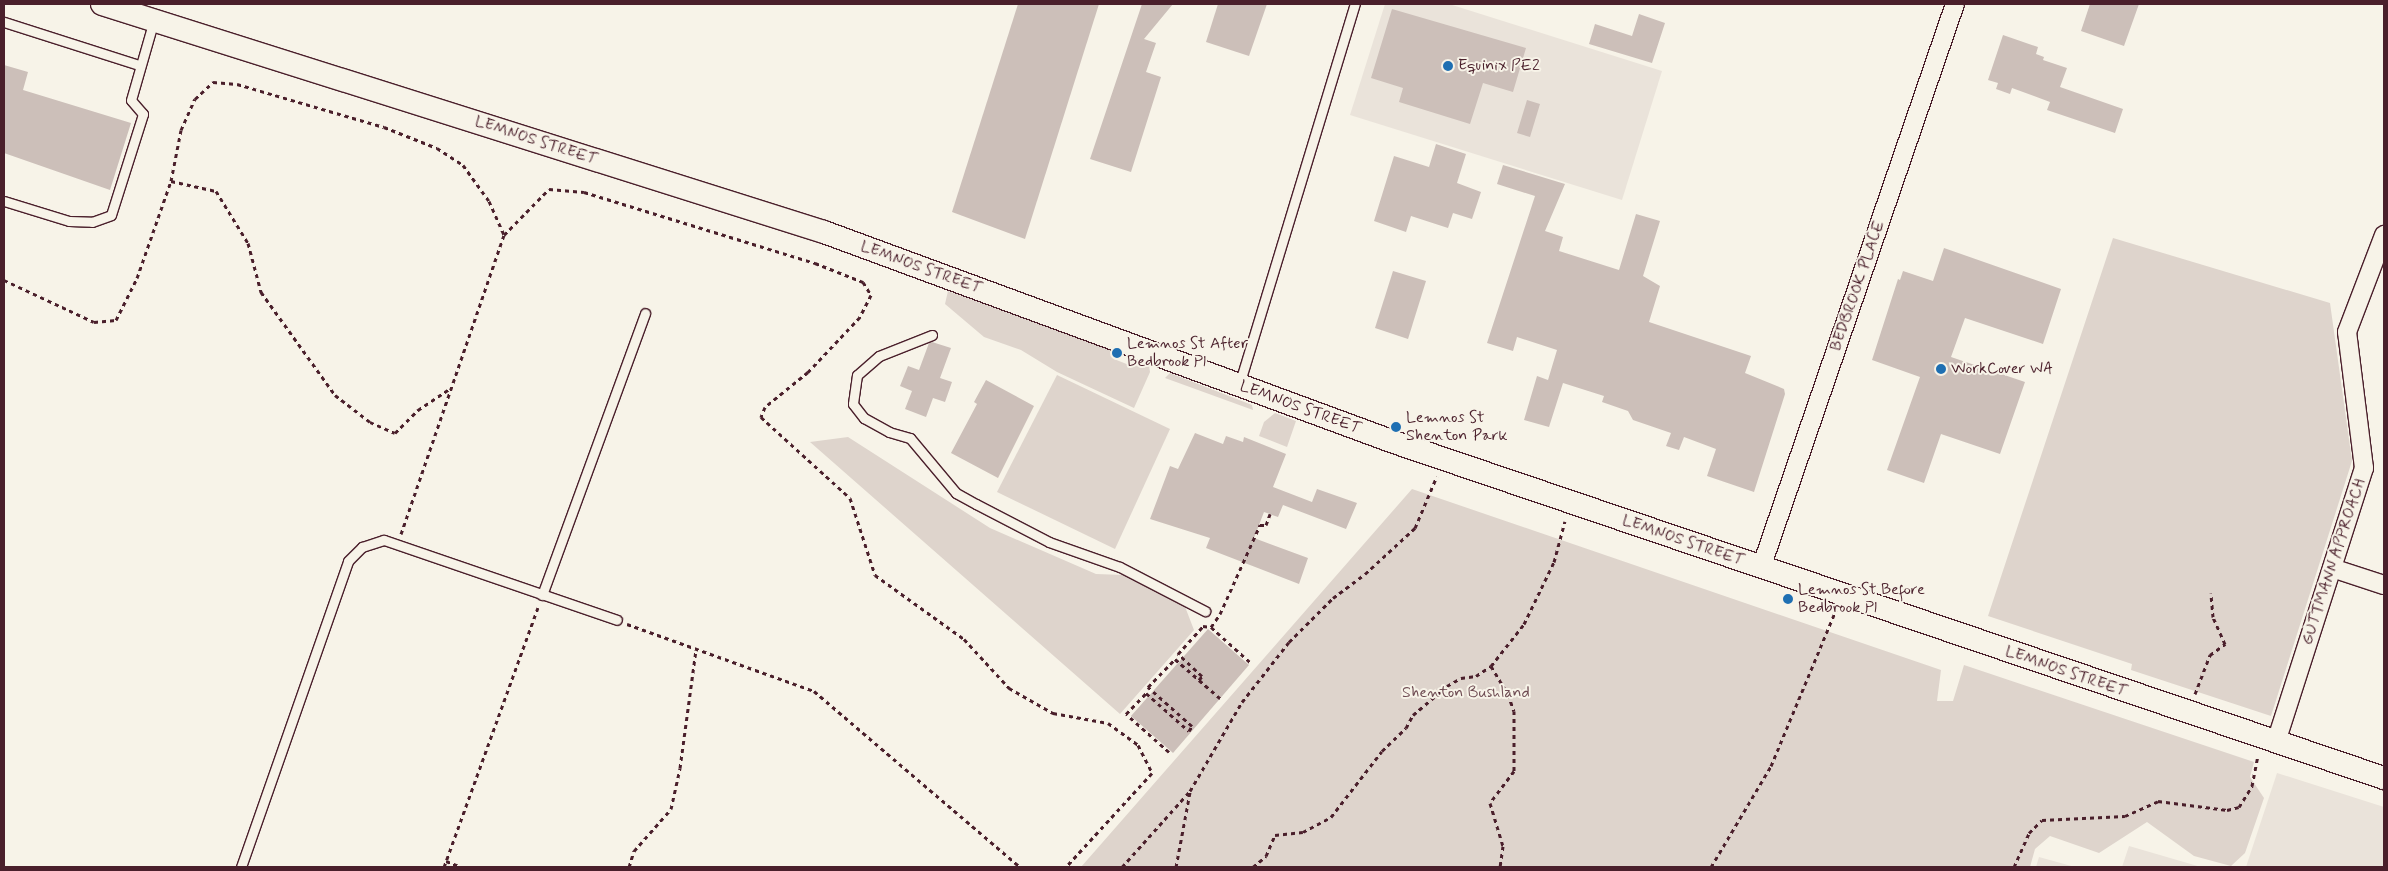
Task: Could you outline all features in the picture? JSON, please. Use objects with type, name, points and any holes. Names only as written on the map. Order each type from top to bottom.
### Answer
[{"type":"street","name":"LEMNOS STREET","points":[[102,4],[824,232],[1444,459],[1841,596],[2384,778]]},
{"type":"street","name":"BEDBROOK PLACE","points":[[1761,568],[1955,4]]},
{"type":"street","name":"GUTTMANN APPROACH","points":[[2270,740],[2332,568],[2364,468],[2347,332],[2384,235]]},
{"type":"street","points":[[2332,568],[2384,586]]},
{"type":"lane","points":[[1239,385],[1354,4]]},
{"type":"lane","points":[[4,201],[69,221],[92,222],[111,215],[143,114],[130,100],[154,20]]},
{"type":"lane","points":[[4,22],[139,65]]},
{"type":"lane","points":[[542,595],[645,313]]},
{"type":"lane","points":[[932,335],[910,341],[879,356],[858,374],[853,404],[864,418],[889,432],[910,438],[956,493],[998,517],[1049,542],[1120,567],[1205,611]]},
{"type":"lane","points":[[241,867],[348,561],[362,547],[376,541],[397,545],[617,620]]},
{"type":"path","points":[[4,280],[94,322],[116,320],[137,278],[171,181],[180,130],[195,99],[214,82],[237,84],[384,127],[437,148],[464,165],[489,201],[504,235]]},
{"type":"path","points":[[171,181],[216,191],[248,243],[261,292],[335,395],[370,422],[395,433],[418,410],[452,388]]},
{"type":"path","points":[[397,545],[504,235],[549,189],[584,192],[816,263],[863,282],[871,295],[860,317],[814,366],[765,407],[760,416],[850,498],[875,575],[964,639],[1009,688],[1053,713],[1108,722],[1138,744],[1152,773],[1066,867]]},
{"type":"path","points":[[1122,867],[1190,791],[1242,702],[1288,642],[1333,598],[1365,574],[1415,528],[1444,459]]},
{"type":"path","points":[[1253,867],[1266,856],[1275,835],[1303,832],[1330,817],[1382,751],[1406,728],[1413,715],[1447,686],[1461,678],[1476,676],[1491,666],[1524,624],[1543,586],[1571,503]]},
{"type":"path","points":[[1211,627],[1223,609],[1260,526],[1266,525],[1270,514]]},
{"type":"path","points":[[2194,697],[2210,655],[2225,644],[2213,617],[2211,593]]},
{"type":"path","points":[[444,867],[542,595]]},
{"type":"path","points":[[1711,867],[1771,766],[1812,662],[1829,632],[1841,596]]},
{"type":"path","points":[[617,620],[814,691],[1020,867]]},
{"type":"path","points":[[1199,680],[1202,676],[1178,654],[1203,626],[1211,627],[1251,663]]},
{"type":"path","points":[[629,867],[634,851],[671,809],[680,768],[696,650]]},
{"type":"path","points":[[1168,752],[1126,714],[1146,692],[1188,731],[1192,726],[1148,687],[1174,659],[1220,698]]},
{"type":"path","points":[[1491,666],[1508,694],[1514,711],[1514,771],[1490,803],[1503,846],[1500,867]]},
{"type":"path","points":[[2014,867],[2034,824],[2042,820],[2125,816],[2158,801],[2227,810],[2239,807],[2252,786],[2252,772],[2270,740]]},
{"type":"path","points":[[1176,867],[1190,791]]},
{"type":"path","points":[[446,861],[462,867]]},
{"type":"shaded area","points":[[1385,4],[1449,4],[1662,71],[1622,200],[1350,115]]},
{"type":"shaded area","points":[[2277,773],[2384,807],[2384,867],[2246,867]]},
{"type":"shaded area","points":[[2129,846],[2201,867],[2122,867]]},
{"type":"shaded area","points":[[2039,857],[2075,867],[2036,867]]},
{"type":"green space","points":[[2113,238],[2330,303],[2352,461],[2271,716],[2131,670],[2132,664],[1988,616]]},
{"type":"green space","points":[[948,291],[1116,352],[1114,359],[1129,365],[1134,359],[1149,365],[1150,372],[1134,408],[1057,372],[1021,350],[984,337],[945,304]]},
{"type":"green space","points":[[1170,373],[1252,405],[1253,410],[1165,378]]},
{"type":"green space","points":[[1057,375],[1170,429],[1115,549],[997,492]]},
{"type":"green space","points":[[1275,413],[1296,421],[1287,447],[1259,436],[1264,422]]},
{"type":"green space","points":[[848,437],[990,528],[1096,574],[1124,575],[1184,604],[1194,630],[1120,714],[810,442]]},
{"type":"green space","name":"Shenton Bushland","points":[[1412,489],[1941,670],[1937,701],[1953,701],[1964,665],[2254,762],[2250,777],[2264,798],[2245,853],[2231,866],[2194,856],[2147,822],[2099,853],[2050,836],[2035,849],[2030,867],[1081,867]]},
{"type":"building","points":[[1018,4],[1099,4],[1025,239],[952,212]]},
{"type":"building","points":[[1142,4],[1173,4],[1144,39],[1156,43],[1146,72],[1161,77],[1131,172],[1090,159]]},
{"type":"building","points":[[1218,4],[1267,4],[1249,56],[1206,42]]},
{"type":"building","points":[[2090,4],[2139,4],[2124,46],[2081,31]]},
{"type":"building","name":"Equinix PE2","points":[[1392,9],[1526,48],[1513,92],[1483,83],[1470,124],[1399,102],[1403,88],[1371,78]]},
{"type":"building","points":[[1639,14],[1665,23],[1652,63],[1589,44],[1595,24],[1632,36]]},
{"type":"building","points":[[2003,35],[2038,47],[2036,54],[2044,57],[2043,60],[2067,68],[2060,87],[2123,109],[2115,133],[2047,110],[2050,102],[2012,88],[2010,94],[1996,89],[1998,83],[1988,80]]},
{"type":"building","points":[[4,65],[28,72],[23,90],[131,123],[110,190],[4,153]]},
{"type":"building","points":[[1527,100],[1540,104],[1530,137],[1517,133]]},
{"type":"building","points":[[1436,144],[1466,154],[1457,183],[1481,192],[1472,219],[1453,213],[1448,228],[1411,216],[1406,232],[1374,221],[1394,156],[1429,167]]},
{"type":"building","points":[[1503,165],[1565,184],[1545,231],[1563,237],[1559,251],[1619,270],[1636,214],[1660,221],[1643,276],[1660,286],[1649,322],[1751,356],[1745,373],[1784,389],[1785,394],[1754,492],[1707,476],[1716,449],[1684,437],[1679,450],[1666,446],[1671,433],[1633,420],[1628,411],[1602,402],[1604,396],[1563,383],[1549,427],[1524,420],[1537,376],[1548,380],[1557,350],[1517,337],[1513,351],[1487,343],[1535,196],[1497,184]]},
{"type":"building","name":"WorkCover WA","points":[[1944,248],[2061,289],[2043,344],[1965,318],[1951,357],[2025,382],[2000,454],[1941,434],[1924,483],[1887,470],[1920,377],[1872,360],[1898,279],[1900,280],[1903,271],[1933,281]]},
{"type":"building","points":[[1393,271],[1426,281],[1408,339],[1375,328]]},
{"type":"building","points":[[932,342],[951,348],[940,378],[952,382],[945,402],[933,398],[926,417],[905,409],[912,391],[900,386],[908,366],[919,370],[929,343]]},
{"type":"building","points":[[986,380],[1034,406],[998,478],[951,453],[977,404],[974,402]]},
{"type":"building","points":[[1195,433],[1223,444],[1226,436],[1243,442],[1244,437],[1286,454],[1273,487],[1312,502],[1317,489],[1357,503],[1346,529],[1283,505],[1278,517],[1264,512],[1254,538],[1308,558],[1299,584],[1206,548],[1210,538],[1150,519],[1170,466],[1178,469]]},
{"type":"building","points":[[1208,629],[1249,665],[1173,753],[1131,716]]},
{"type":"place","name":"Equinix PE2","points":[[1448,66]]},
{"type":"place","name":"Lemnos St After Bedbrook Pl","points":[[1117,353]]},
{"type":"place","name":"WorkCover WA","points":[[1941,369]]},
{"type":"place","name":"Lemnos St Shenton Park","points":[[1396,427]]},
{"type":"place","name":"Lemnos St Before Bedbrook Pl","points":[[1788,599]]}]
